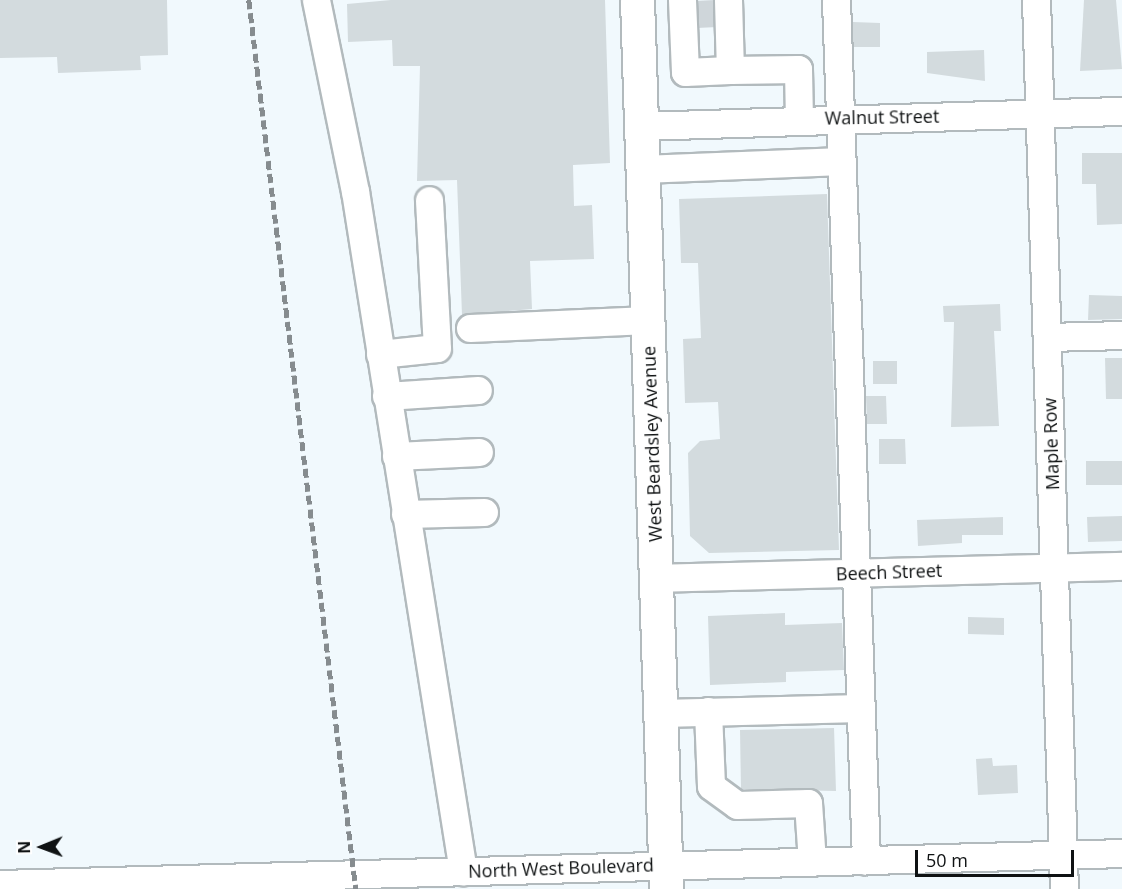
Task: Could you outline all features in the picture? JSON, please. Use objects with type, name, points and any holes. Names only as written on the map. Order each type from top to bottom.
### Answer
[{"type":"main road","name":"West Beardsley Avenue","points":[[637,0],[666,877]]},
{"type":"street","points":[[316,0],[355,191],[462,871]]},
{"type":"street","points":[[836,0],[866,860]]},
{"type":"street","name":"Maple Row","points":[[1036,0],[1064,889]]},
{"type":"street","points":[[706,9],[730,70]]},
{"type":"street","points":[[706,9],[685,72],[798,69],[799,120]]},
{"type":"street","name":"Walnut Street","points":[[641,126],[1122,111]]},
{"type":"street","points":[[643,169],[841,161]]},
{"type":"street","points":[[380,354],[437,348],[429,200]]},
{"type":"street","points":[[470,328],[648,320]]},
{"type":"street","points":[[1047,337],[1122,335]]},
{"type":"street","points":[[386,396],[478,390]]},
{"type":"street","points":[[396,456],[479,452]]},
{"type":"street","points":[[405,514],[484,512]]},
{"type":"street","name":"Beech Street","points":[[656,578],[1122,566]]},
{"type":"street","points":[[661,713],[861,708]]},
{"type":"street","points":[[708,711],[711,786],[737,804],[808,803],[813,862]]},
{"type":"street","name":"North West Boulevard","points":[[0,884],[182,884],[462,871],[511,880],[666,877],[813,862],[1122,853]]},
{"type":"building","points":[[0,0],[167,0],[168,55],[140,56],[141,70],[58,73],[57,57],[0,58]]},
{"type":"building","points":[[391,0],[605,0],[610,163],[573,165],[574,206],[592,205],[594,259],[530,261],[532,309],[462,315],[457,180],[417,181],[420,66],[393,66],[392,40],[348,42],[347,4]]},
{"type":"building","points":[[1084,0],[1116,0],[1122,69],[1080,71]]},
{"type":"building","points":[[853,22],[880,23],[880,47],[853,47]]},
{"type":"building","points":[[984,50],[985,81],[927,73],[927,52]]},
{"type":"building","points":[[1082,153],[1122,153],[1122,224],[1097,225],[1096,184],[1082,184]]},
{"type":"building","points":[[827,194],[839,550],[709,553],[690,536],[688,453],[700,441],[720,439],[718,402],[685,403],[683,339],[701,338],[698,263],[681,263],[679,199]]},
{"type":"building","points":[[1089,295],[1122,296],[1122,319],[1088,320]]},
{"type":"building","points":[[1000,304],[1001,331],[994,331],[999,426],[951,427],[954,322],[944,322],[943,306]]},
{"type":"building","points":[[1105,358],[1122,358],[1122,399],[1106,399]]},
{"type":"building","points":[[873,361],[897,361],[897,384],[873,384]]},
{"type":"building","points":[[866,396],[886,396],[887,424],[867,424]]},
{"type":"building","points":[[879,439],[905,439],[906,464],[879,464]]},
{"type":"building","points":[[1086,461],[1122,461],[1122,485],[1086,485]]},
{"type":"building","points":[[1122,516],[1122,541],[1088,542],[1087,517]]},
{"type":"building","points":[[1003,517],[1003,535],[962,535],[962,543],[918,546],[917,520]]},
{"type":"building","points":[[785,613],[785,625],[842,623],[844,670],[786,672],[786,682],[710,685],[708,616]]},
{"type":"building","points":[[968,617],[1004,618],[1004,635],[968,634]]},
{"type":"building","points":[[834,728],[836,791],[741,789],[740,730]]},
{"type":"building","points":[[992,758],[993,766],[1017,765],[1018,793],[978,795],[976,759]]},
{"type":"tunnel","points":[[696,14],[717,13]]},
{"type":"railway","points":[[249,0],[356,889]]}]
